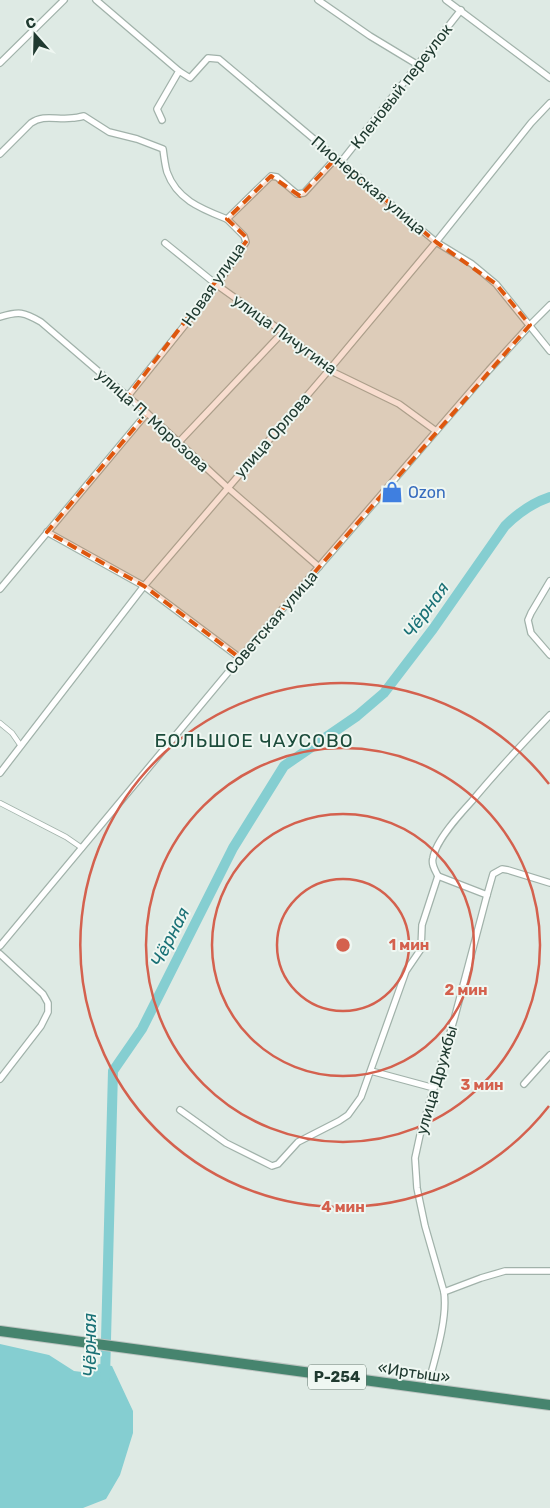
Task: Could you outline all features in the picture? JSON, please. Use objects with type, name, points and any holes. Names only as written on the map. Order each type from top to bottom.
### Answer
[{"type":"highway","name":"«Иртыш»","points":[[0,1331],[550,1405]]},
{"type":"street","points":[[0,63],[64,0]]},
{"type":"street","points":[[96,0],[179,71],[157,109],[162,120]]},
{"type":"street","points":[[318,0],[370,36],[418,65]]},
{"type":"street","points":[[446,0],[550,78]]},
{"type":"street","name":"Кленовый переулок","points":[[339,160],[461,10]]},
{"type":"street","name":"Пионерская улица","points":[[179,71],[190,78],[208,58],[219,59],[436,242],[472,264],[496,284],[550,351]]},
{"type":"street","name":"улица Орлова","points":[[0,773],[144,586],[329,370],[436,242],[531,123],[550,103]]},
{"type":"street","points":[[0,154],[36,119],[84,116],[109,132],[137,139],[163,149],[167,172],[176,190],[200,208],[227,219]]},
{"type":"street","name":"Новая улица","points":[[128,396],[216,284],[246,242],[244,236],[227,219],[271,176],[277,177],[297,194],[304,192],[339,160]]},
{"type":"street","name":"улица Пичугина","points":[[164,243],[216,284],[283,332],[329,370],[399,404],[436,431]]},
{"type":"street","name":"Советская улица","points":[[0,946],[240,658],[489,370],[550,305]]},
{"type":"street","name":"улица П. Морозова","points":[[0,317],[17,313],[30,316],[41,322],[128,396],[227,487],[319,567]]},
{"type":"street","points":[[179,442],[283,332]]},
{"type":"street","points":[[0,589],[147,413]]},
{"type":"street","points":[[47,532],[144,586],[240,658]]},
{"type":"street","points":[[550,581],[528,620],[531,633],[550,656]]},
{"type":"street","points":[[486,895],[438,876],[433,867],[432,860],[443,837],[459,816],[516,750],[550,715]]},
{"type":"street","points":[[0,723],[12,733],[21,746]]},
{"type":"street","points":[[0,803],[66,837],[82,848]]},
{"type":"street","name":"улица Дружбы","points":[[427,1389],[445,1305],[444,1292],[425,1226],[417,1188],[415,1170],[417,1148],[493,874],[497,871],[508,870],[550,883]]},
{"type":"street","points":[[180,1110],[226,1143],[272,1166],[284,1159],[298,1142],[348,1115],[361,1096],[406,971],[421,949],[422,925],[438,876]]},
{"type":"street","points":[[0,954],[43,994],[48,1003],[48,1012],[41,1026],[0,1079]]},
{"type":"street","points":[[524,1084],[550,1055]]},
{"type":"street","points":[[371,1071],[434,1088]]},
{"type":"street","points":[[444,1292],[505,1271],[550,1271]]},
{"type":"highlighted area","points":[[336,158],[436,242],[496,284],[530,325],[240,658],[144,586],[47,532],[147,413],[128,396],[248,239],[227,219],[271,176],[300,196]]},
{"type":"water","points":[[0,1344],[49,1355],[74,1371],[90,1373],[99,1364],[112,1366],[133,1411],[133,1433],[120,1475],[106,1499],[83,1508],[0,1508]]},
{"type":"waterway","name":"Чёрная","points":[[105,1378],[113,1071],[142,1029],[233,848],[284,766],[357,716],[384,693],[433,629],[505,526],[526,509],[550,497]]},
{"type":"place","name":"Ozon","points":[[392,492]]},
{"type":"district","name":"БОЛЬШОЕ ЧАУСОВО","points":[[254,740]]}]
